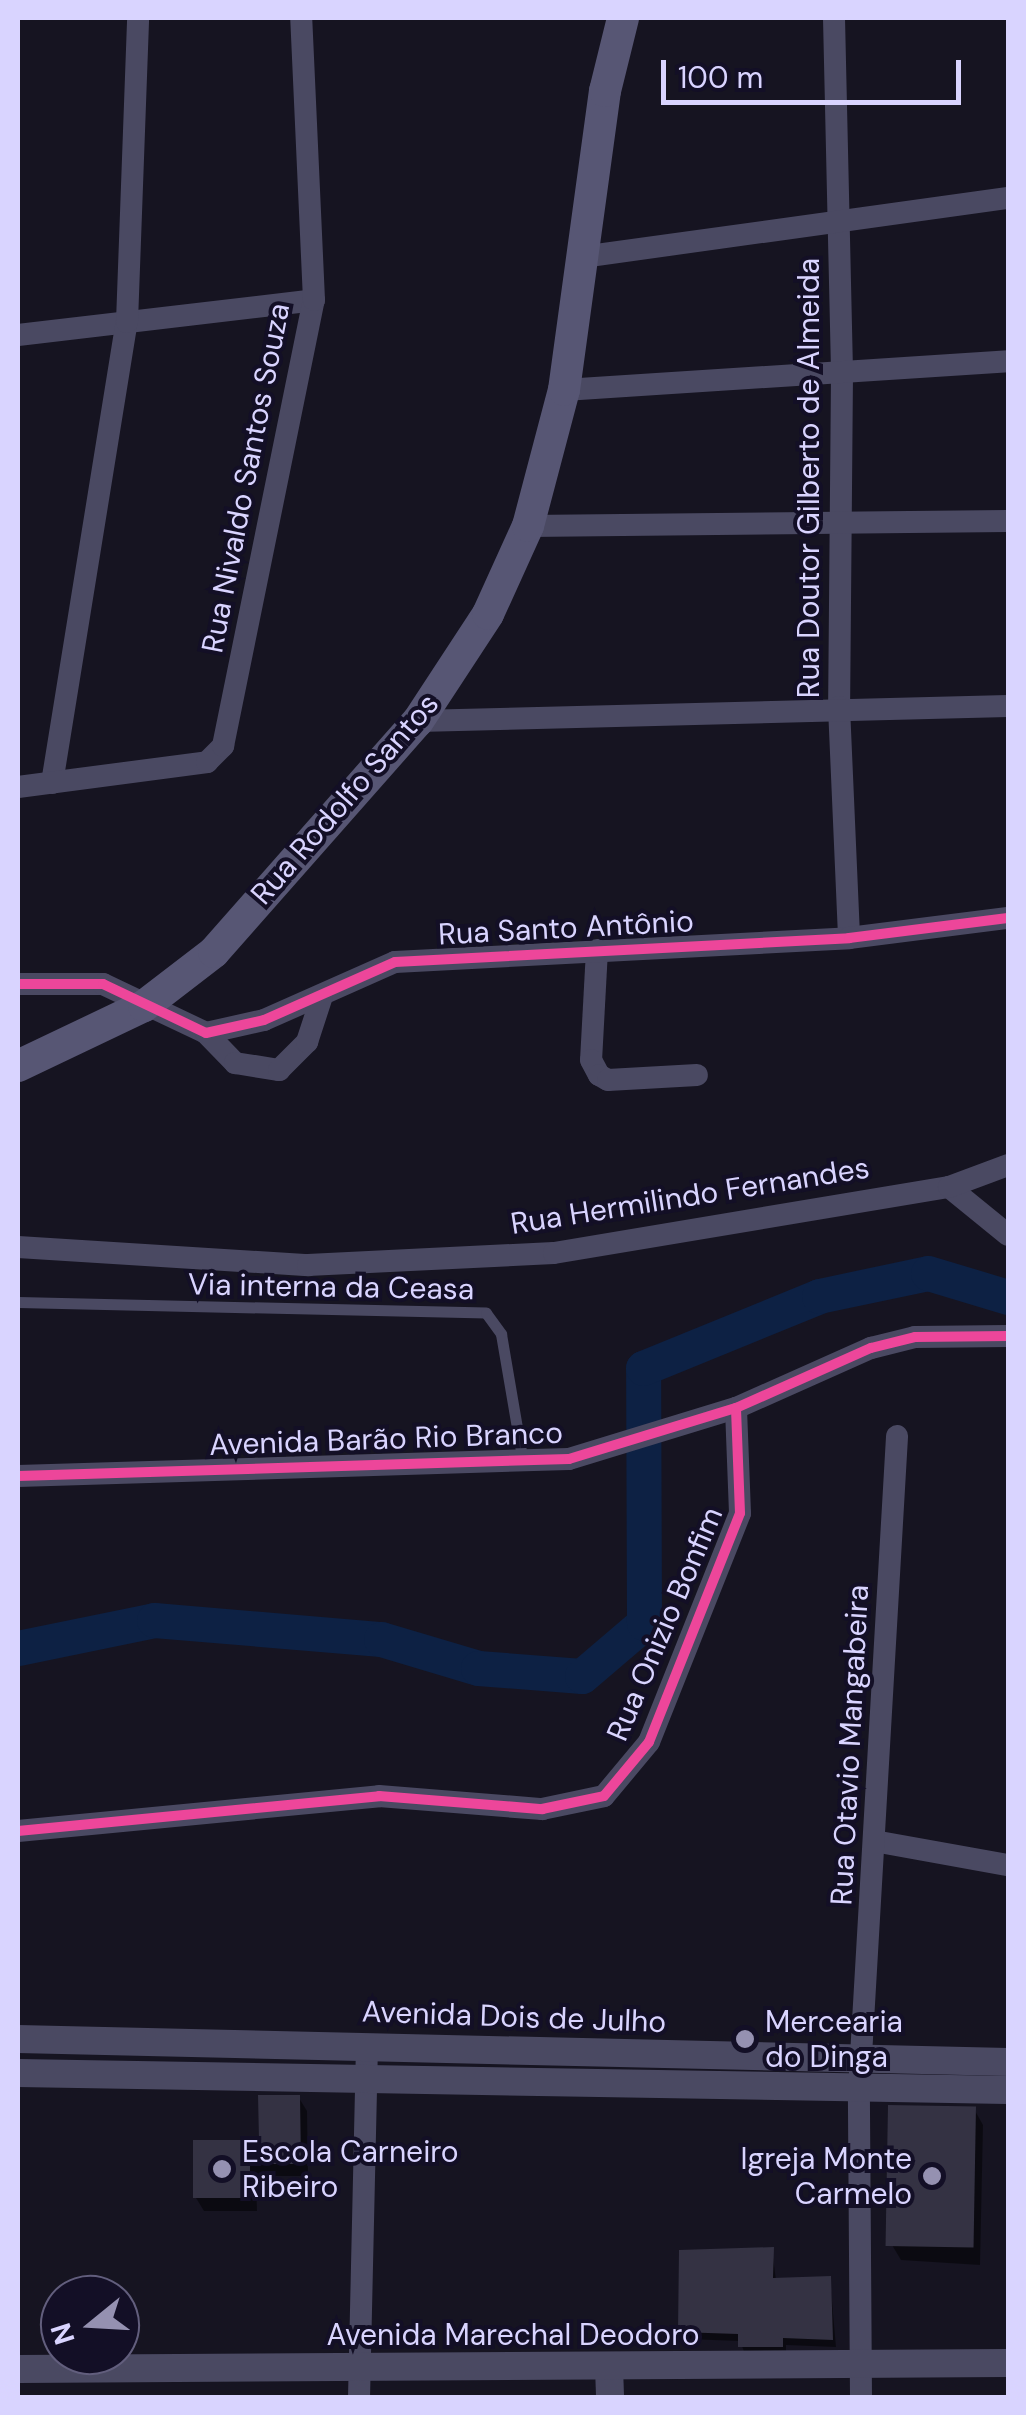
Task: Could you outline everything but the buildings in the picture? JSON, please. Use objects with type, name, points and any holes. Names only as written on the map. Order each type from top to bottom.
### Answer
[{"type":"main road","name":"Rua Rodolfo Santos","points":[[18,1066],[144,1006],[228,937],[418,722],[488,614],[528,526],[564,390],[604,91],[624,18]]},
{"type":"street","points":[[18,787],[52,782],[127,322],[138,18]]},
{"type":"street","name":"Rua Nivaldo Santos Souza","points":[[52,782],[207,762],[222,746],[314,300],[301,18]]},
{"type":"street","name":"Rua Doutor Gilberto de Almeida","points":[[834,18],[842,374],[839,707],[849,938]]},
{"type":"street","points":[[582,257],[1008,198]]},
{"type":"street","points":[[18,334],[314,300]]},
{"type":"street","points":[[564,390],[1008,361]]},
{"type":"street","points":[[528,526],[1008,521]]},
{"type":"street","points":[[418,722],[839,707],[1008,706]]},
{"type":"street","name":"Rua Santo Antônio","points":[[206,1033],[264,1020],[395,962],[849,938],[1008,918]]},
{"type":"street","points":[[597,950],[593,1067],[608,1080],[697,1076]]},
{"type":"street","points":[[18,984],[90,981],[206,1033],[235,1063],[279,1070],[307,1042],[322,996]]},
{"type":"street","name":"Rua Hermilindo Fernandes","points":[[18,1247],[308,1265],[554,1253],[949,1187],[1008,1166]]},
{"type":"street","points":[[949,1187],[1008,1235]]},
{"type":"street","name":"Avenida Barão Rio Branco","points":[[18,1476],[524,1464],[642,1441],[736,1408],[831,1364],[915,1336],[1008,1336]]},
{"type":"street","name":"Rua Onizio Bonfim","points":[[18,1831],[379,1796],[542,1809],[604,1796],[649,1742],[740,1513],[736,1408]]},
{"type":"street","name":"Rua Otavio Mangabeira","points":[[861,2398],[860,2090],[897,1436]]},
{"type":"street","points":[[874,1841],[1008,1864]]},
{"type":"street","name":"Avenida Dois de Julho","points":[[18,2039],[1008,2062]]},
{"type":"street","points":[[359,2398],[367,2045]]},
{"type":"street","points":[[614,2052],[616,2085]]},
{"type":"street","points":[[18,2073],[1008,2090]]},
{"type":"street","name":"Avenida Marechal Deodoro","points":[[18,2368],[360,2369],[1008,2362]]},
{"type":"street","points":[[609,2366],[610,2398]]},
{"type":"street","points":[[142,2369],[142,2398]]},
{"type":"lane","name":"Via interna da Ceasa","points":[[18,1302],[486,1313],[500,1334],[524,1464]]},
{"type":"waterway","points":[[18,1648],[154,1620],[381,1639],[478,1668],[582,1676],[644,1623],[643,1368],[819,1296],[928,1273],[1008,1297]]},
{"type":"cycle path","points":[[18,984],[103,984],[206,1033],[264,1020],[395,962],[849,938],[1008,918]]},
{"type":"cycle path","points":[[18,1476],[569,1459],[736,1408],[871,1348],[915,1337],[1008,1336]]},
{"type":"cycle path","points":[[18,1831],[379,1796],[542,1809],[604,1796],[649,1742],[740,1513],[736,1408]]},
{"type":"place","name":"Mercearia do Dinga","points":[[745,2039]]},
{"type":"place","name":"Escola Carneiro Ribeiro","points":[[222,2169]]},
{"type":"place","name":"Igreja Monte Carmelo","points":[[932,2176]]}]
